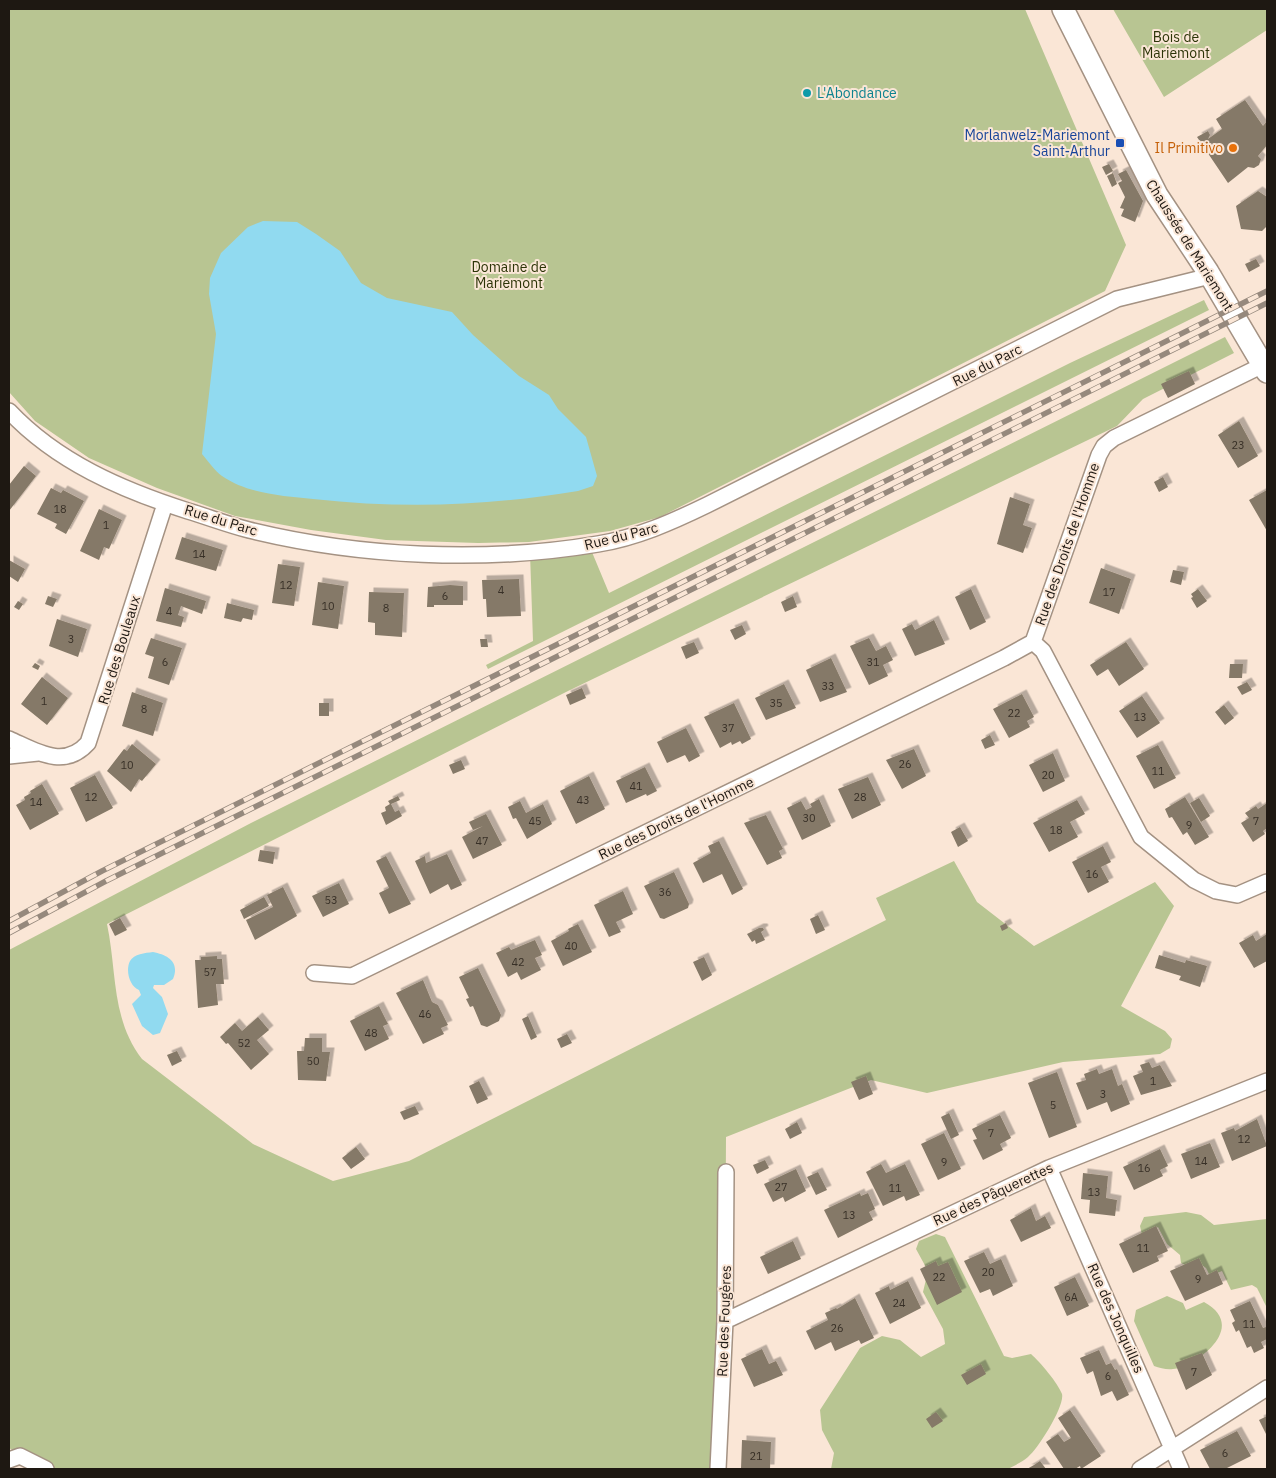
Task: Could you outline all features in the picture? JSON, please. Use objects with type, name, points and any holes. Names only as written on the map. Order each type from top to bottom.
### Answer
[{"type":"street","name":"Chaussée de Mariemont","points":[[1063,9],[1157,195],[1208,272],[1265,369]]},
{"type":"street","name":"Rue du Parc","points":[[9,411],[36,437],[79,466],[104,480],[165,504],[248,530],[302,541],[362,549],[420,553],[530,553],[599,544],[650,531],[707,505],[1117,299],[1202,278],[1208,272]]},
{"type":"street","name":"Rue des Droits de l'Homme","points":[[314,973],[352,976],[1004,658],[1033,642],[1099,455],[1104,446],[1114,438],[1265,369]]},
{"type":"street","name":"Rue des Bouleaux","points":[[9,738],[39,753],[65,758],[81,751],[88,743],[165,504]]},
{"type":"street","name":"Rue des Droits de l'Homme","points":[[1033,642],[1043,652],[1141,837],[1194,880],[1216,891],[1237,896],[1267,882]]},
{"type":"street","points":[[9,750],[39,753]]},
{"type":"street","name":"Rue des Bouleaux","points":[[9,756],[39,753]]},
{"type":"street","name":"Rue des Pâquerettes","points":[[725,1321],[1049,1168],[1267,1081]]},
{"type":"street","name":"Rue des Jonquilles","points":[[1049,1168],[1181,1469]]},
{"type":"street","name":"Rue des Fougères","points":[[718,1469],[725,1321],[726,1172]]},
{"type":"street","points":[[1140,1469],[1267,1388]]},
{"type":"street","points":[[9,1460],[20,1456],[46,1469]]},
{"type":"green space","name":"Domaine de Mariemont","points":[[9,9],[1025,9],[1126,245],[1105,291],[660,517],[610,531],[529,542],[478,543],[386,540],[311,530],[235,516],[157,488],[89,458],[35,421],[9,392]]},
{"type":"green space","name":"Bois de Mariemont","points":[[1113,9],[1267,9],[1267,30],[1164,97]]},
{"type":"green space","points":[[1204,300],[1209,310],[488,669],[486,665],[533,641],[530,553],[589,545],[609,593],[1070,363]]},
{"type":"green space","points":[[1225,337],[1234,353],[1143,399],[1117,426],[568,691],[107,924],[120,1011],[132,1044],[142,1059],[253,1144],[333,1181],[409,1161],[886,920],[876,898],[954,861],[977,902],[1034,946],[1155,882],[1174,906],[1121,1006],[1165,1031],[1172,1039],[1170,1048],[1160,1054],[1063,1062],[927,1093],[871,1080],[726,1137],[725,1321],[718,1469],[46,1469],[9,1448],[9,950],[251,823]]},
{"type":"green space","points":[[1186,1212],[1201,1215],[1214,1225],[1267,1219],[1267,1308],[1257,1288],[1252,1285],[1231,1290],[1222,1271],[1210,1276],[1206,1268],[1196,1261],[1187,1266],[1181,1263],[1180,1255],[1167,1244],[1158,1227],[1142,1235],[1140,1226],[1144,1217]]},
{"type":"green space","points":[[936,1234],[945,1237],[1004,1356],[1012,1358],[1031,1354],[1057,1384],[1062,1394],[1062,1400],[1055,1417],[1044,1437],[1028,1457],[1008,1469],[831,1469],[834,1453],[822,1430],[820,1410],[860,1348],[882,1336],[900,1340],[921,1357],[945,1344],[943,1329],[923,1292],[928,1271],[916,1249],[919,1241]]},
{"type":"green space","points":[[1167,1296],[1183,1303],[1186,1310],[1204,1302],[1215,1310],[1221,1318],[1222,1327],[1214,1344],[1206,1352],[1188,1364],[1171,1369],[1154,1366],[1134,1321],[1136,1310]]},
{"type":"water","points":[[263,221],[297,222],[340,251],[361,283],[387,298],[452,312],[473,335],[519,376],[549,395],[558,409],[586,437],[597,476],[593,486],[578,491],[478,503],[380,504],[290,497],[266,493],[243,487],[219,474],[202,454],[216,334],[209,294],[210,278],[221,253],[248,227]]},
{"type":"water","points":[[153,952],[168,957],[174,964],[175,973],[173,979],[164,985],[154,985],[153,988],[162,997],[168,1014],[160,1033],[153,1035],[142,1026],[132,1004],[141,995],[131,982],[128,969],[130,961],[134,957]]},
{"type":"building","points":[[1245,100],[1263,126],[1267,121],[1267,145],[1258,156],[1261,159],[1259,165],[1254,168],[1248,167],[1228,183],[1197,137],[1208,131],[1210,135],[1208,139],[1222,129],[1216,119]]},
{"type":"building","points":[[1109,164],[1113,171],[1106,175],[1102,167]]},
{"type":"building","points":[[1126,170],[1143,201],[1135,222],[1121,216],[1124,209],[1120,208],[1125,197],[1118,183],[1122,181],[1118,174]]},
{"type":"building","points":[[1113,173],[1117,184],[1112,187],[1107,176]]},
{"type":"building","points":[[1258,191],[1267,197],[1267,226],[1262,231],[1241,229],[1236,206]]},
{"type":"building","points":[[1256,259],[1260,266],[1249,272],[1245,264]]},
{"type":"building","points":[[1189,371],[1195,384],[1168,398],[1161,384]]},
{"type":"building","points":[[1239,421],[1258,456],[1238,468],[1218,435]]},
{"type":"building","points":[[24,466],[36,476],[9,511],[9,485]]},
{"type":"building","points":[[1163,477],[1168,487],[1159,492],[1154,482]]},
{"type":"building","points":[[51,488],[61,493],[63,490],[84,501],[66,534],[55,528],[57,524],[37,514]]},
{"type":"building","points":[[1267,490],[1267,531],[1249,500]]},
{"type":"building","points":[[1010,497],[1030,504],[1023,525],[1032,528],[1023,553],[997,544]]},
{"type":"building","points":[[99,509],[122,520],[109,549],[104,547],[99,560],[80,551]]},
{"type":"building","points":[[182,537],[223,550],[216,571],[175,559]]},
{"type":"building","points":[[9,560],[25,569],[18,582],[9,576]]},
{"type":"building","points":[[278,564],[300,567],[294,606],[272,603]]},
{"type":"building","points":[[1101,568],[1131,579],[1119,614],[1089,603]]},
{"type":"building","points":[[1173,570],[1184,572],[1181,585],[1170,582]]},
{"type":"building","points":[[519,579],[521,616],[487,617],[486,599],[483,599],[482,580]]},
{"type":"building","points":[[318,582],[344,586],[338,629],[312,625]]},
{"type":"building","points":[[463,586],[463,605],[434,605],[434,607],[427,607],[428,587]]},
{"type":"building","points":[[165,588],[206,601],[202,614],[181,606],[178,615],[184,617],[181,627],[156,621]]},
{"type":"building","points":[[971,589],[986,622],[970,630],[955,597]]},
{"type":"building","points":[[1198,589],[1207,601],[1197,608],[1191,598],[1193,597],[1191,594]]},
{"type":"building","points":[[369,592],[404,593],[402,637],[375,635],[375,623],[368,622]]},
{"type":"building","points":[[48,596],[57,599],[53,607],[45,604]]},
{"type":"building","points":[[793,596],[797,607],[785,612],[781,602]]},
{"type":"building","points":[[18,601],[23,604],[19,610],[14,607]]},
{"type":"building","points":[[227,603],[254,610],[252,620],[243,618],[241,622],[224,618]]},
{"type":"building","points":[[57,619],[87,629],[78,657],[49,646]]},
{"type":"building","points":[[934,620],[945,644],[915,656],[902,629],[912,624],[915,630]]},
{"type":"building","points":[[742,625],[746,634],[735,640],[730,630]]},
{"type":"building","points":[[151,638],[182,648],[169,685],[148,678],[154,657],[145,654]]},
{"type":"building","points":[[869,638],[876,651],[886,646],[893,660],[883,665],[888,676],[869,685],[850,646]]},
{"type":"building","points":[[480,639],[487,639],[488,647],[481,647]]},
{"type":"building","points":[[694,642],[699,653],[686,659],[681,647]]},
{"type":"building","points":[[1126,642],[1144,669],[1119,686],[1108,669],[1097,676],[1090,665]]},
{"type":"building","points":[[831,658],[847,692],[820,702],[806,670]]},
{"type":"building","points":[[35,663],[40,666],[38,670],[32,667]]},
{"type":"building","points":[[1230,664],[1243,664],[1242,678],[1229,678]]},
{"type":"building","points":[[42,677],[68,698],[47,725],[21,704]]},
{"type":"building","points":[[1247,682],[1252,690],[1242,695],[1237,687]]},
{"type":"building","points":[[784,684],[796,708],[766,720],[755,698]]},
{"type":"building","points":[[582,688],[586,698],[570,705],[566,695]]},
{"type":"building","points":[[132,692],[163,703],[153,736],[122,726]]},
{"type":"building","points":[[1022,694],[1034,717],[1027,721],[1030,727],[1009,738],[993,709]]},
{"type":"building","points":[[1142,696],[1160,723],[1137,738],[1119,711]]},
{"type":"building","points":[[319,703],[329,703],[329,716],[319,716]]},
{"type":"building","points":[[734,703],[751,739],[742,744],[740,741],[732,745],[731,742],[720,748],[704,717]]},
{"type":"building","points":[[1224,705],[1234,718],[1225,725],[1215,712]]},
{"type":"building","points":[[686,728],[700,756],[689,762],[685,755],[667,763],[657,742]]},
{"type":"building","points":[[990,735],[995,745],[985,749],[981,740]]},
{"type":"building","points":[[132,744],[156,764],[142,781],[139,779],[131,792],[107,771],[124,749],[127,751]]},
{"type":"building","points":[[1158,745],[1176,778],[1154,789],[1136,756]]},
{"type":"building","points":[[914,749],[926,776],[902,789],[886,760]]},
{"type":"building","points":[[1053,753],[1065,781],[1043,792],[1029,765]]},
{"type":"building","points":[[461,760],[465,769],[453,774],[449,765]]},
{"type":"building","points":[[645,767],[657,791],[626,803],[616,781]]},
{"type":"building","points":[[95,775],[113,808],[86,822],[70,788]]},
{"type":"building","points":[[589,776],[605,809],[576,824],[560,791]]},
{"type":"building","points":[[868,777],[881,805],[852,819],[838,789]]},
{"type":"building","points":[[42,784],[59,814],[30,830],[16,805],[25,800],[24,797],[31,793],[30,791]]},
{"type":"building","points":[[398,796],[400,800],[391,804],[395,812],[399,810],[402,816],[386,825],[381,813],[386,811],[385,807],[390,804],[388,801]]},
{"type":"building","points":[[1185,797],[1209,837],[1195,845],[1187,832],[1183,835],[1172,817],[1169,818],[1165,809]]},
{"type":"building","points":[[1199,798],[1210,816],[1201,822],[1190,803]]},
{"type":"building","points":[[819,799],[831,826],[802,840],[787,808],[801,801],[806,810],[812,807],[810,804]]},
{"type":"building","points":[[1077,800],[1085,814],[1070,822],[1078,837],[1049,852],[1033,823]]},
{"type":"building","points":[[520,801],[526,813],[543,804],[552,824],[527,839],[516,818],[513,819],[508,807]]},
{"type":"building","points":[[1267,803],[1267,828],[1263,831],[1265,834],[1253,842],[1241,823],[1249,818],[1245,813],[1256,806],[1258,809]]},
{"type":"building","points":[[486,814],[502,845],[473,859],[462,837],[483,826],[473,830],[469,822]]},
{"type":"building","points":[[766,815],[783,849],[779,851],[782,858],[767,865],[744,823]]},
{"type":"building","points":[[960,827],[968,841],[958,847],[951,832]]},
{"type":"building","points":[[719,841],[743,889],[732,895],[722,874],[703,883],[693,863],[711,853],[708,846]]},
{"type":"building","points":[[1103,846],[1111,862],[1101,867],[1109,882],[1088,893],[1072,862]]},
{"type":"building","points":[[260,850],[275,852],[273,864],[258,861]]},
{"type":"building","points":[[447,854],[462,885],[451,890],[448,884],[430,894],[415,861],[425,856],[426,863]]},
{"type":"building","points":[[386,856],[411,904],[389,914],[379,893],[389,888],[376,861]]},
{"type":"building","points":[[674,872],[689,904],[688,908],[664,919],[660,918],[644,886]]},
{"type":"building","points":[[339,883],[349,904],[323,917],[312,896]]},
{"type":"building","points":[[283,887],[297,916],[255,940],[246,920],[273,907],[267,895]]},
{"type":"building","points":[[623,891],[633,914],[616,922],[621,932],[609,937],[594,905]]},
{"type":"building","points":[[264,897],[269,906],[244,919],[240,910]]},
{"type":"building","points":[[818,915],[825,930],[816,934],[810,919]]},
{"type":"building","points":[[120,918],[127,930],[115,936],[109,924]]},
{"type":"building","points":[[1006,923],[1008,928],[1002,931],[1000,926]]},
{"type":"building","points":[[578,924],[592,952],[563,966],[551,941]]},
{"type":"building","points":[[759,928],[764,930],[761,932],[765,940],[756,944],[755,940],[752,942],[747,934]]},
{"type":"building","points":[[1267,934],[1267,961],[1254,968],[1239,943],[1253,935],[1256,941]]},
{"type":"building","points":[[535,940],[542,955],[535,958],[541,970],[521,980],[517,972],[508,977],[496,953],[509,947],[511,950]]},
{"type":"building","points":[[1159,955],[1185,963],[1186,960],[1207,966],[1200,987],[1179,980],[1181,976],[1155,968]]},
{"type":"building","points":[[217,956],[217,959],[222,959],[224,984],[216,984],[218,1005],[198,1008],[195,960],[201,960],[201,957]]},
{"type":"building","points":[[704,957],[712,975],[702,981],[693,962]]},
{"type":"building","points":[[478,968],[501,1015],[499,1021],[487,1027],[481,1025],[473,1006],[470,1007],[466,999],[469,998],[459,977]]},
{"type":"building","points":[[423,980],[432,1002],[438,1005],[448,1025],[441,1028],[444,1034],[423,1044],[396,993]]},
{"type":"building","points":[[379,1006],[388,1024],[383,1026],[389,1039],[365,1051],[350,1021]]},
{"type":"building","points":[[528,1016],[537,1037],[531,1040],[522,1019]]},
{"type":"building","points":[[258,1017],[269,1030],[257,1040],[269,1054],[251,1070],[228,1043],[226,1044],[220,1037],[235,1023],[242,1031]]},
{"type":"building","points":[[567,1034],[572,1043],[561,1048],[557,1039]]},
{"type":"building","points":[[305,1038],[322,1038],[322,1052],[330,1052],[326,1081],[298,1080],[297,1051],[304,1051]]},
{"type":"building","points":[[177,1051],[182,1061],[172,1066],[167,1055]]},
{"type":"building","points":[[1149,1062],[1152,1068],[1160,1065],[1172,1086],[1141,1095],[1133,1076],[1143,1072],[1140,1065]]},
{"type":"building","points":[[1097,1069],[1099,1074],[1112,1069],[1118,1086],[1122,1084],[1130,1104],[1111,1112],[1107,1102],[1087,1110],[1076,1083],[1086,1080],[1084,1074]]},
{"type":"building","points":[[1057,1072],[1077,1127],[1049,1138],[1028,1083]]},
{"type":"building","points":[[866,1076],[873,1094],[859,1100],[851,1082]]},
{"type":"building","points":[[479,1081],[488,1099],[477,1104],[469,1086]]},
{"type":"building","points":[[415,1106],[419,1114],[404,1120],[400,1112]]},
{"type":"building","points":[[949,1113],[959,1135],[951,1139],[941,1117]]},
{"type":"building","points":[[1000,1115],[1011,1138],[1000,1144],[1003,1150],[983,1160],[973,1140],[977,1139],[972,1129]]},
{"type":"building","points":[[1257,1119],[1267,1146],[1232,1161],[1221,1133],[1234,1128],[1235,1131]]},
{"type":"building","points":[[797,1122],[802,1133],[790,1139],[785,1129]]},
{"type":"building","points":[[944,1133],[961,1169],[938,1180],[921,1144]]},
{"type":"building","points":[[1210,1143],[1220,1167],[1191,1179],[1181,1154]]},
{"type":"building","points":[[356,1147],[365,1159],[351,1169],[342,1158]]},
{"type":"building","points":[[1160,1149],[1168,1166],[1160,1170],[1163,1176],[1134,1190],[1123,1167]]},
{"type":"building","points":[[765,1160],[769,1168],[757,1174],[753,1165]]},
{"type":"building","points":[[881,1164],[886,1173],[905,1164],[920,1195],[906,1201],[904,1196],[883,1206],[866,1172]]},
{"type":"building","points":[[796,1169],[806,1191],[785,1202],[783,1197],[773,1202],[764,1184]]},
{"type":"building","points":[[818,1172],[827,1190],[816,1195],[807,1177]]},
{"type":"building","points":[[1083,1173],[1108,1176],[1106,1198],[1117,1200],[1115,1216],[1089,1213],[1090,1200],[1081,1199]]},
{"type":"building","points":[[860,1193],[861,1196],[868,1193],[875,1209],[869,1212],[873,1220],[838,1238],[824,1210]]},
{"type":"building","points":[[1031,1208],[1036,1221],[1045,1216],[1051,1228],[1021,1242],[1010,1220]]},
{"type":"building","points":[[1156,1226],[1168,1251],[1157,1256],[1159,1261],[1133,1273],[1119,1244]]},
{"type":"building","points":[[793,1241],[801,1259],[768,1274],[760,1257]]},
{"type":"building","points":[[984,1252],[990,1264],[1001,1259],[1013,1286],[993,1296],[990,1289],[980,1293],[964,1261]]},
{"type":"building","points":[[1199,1258],[1207,1275],[1217,1270],[1223,1284],[1185,1301],[1170,1271]]},
{"type":"building","points":[[936,1261],[938,1266],[948,1262],[962,1292],[937,1305],[920,1269]]},
{"type":"building","points":[[1075,1277],[1089,1306],[1067,1316],[1054,1287]]},
{"type":"building","points":[[908,1281],[921,1308],[890,1324],[875,1293],[889,1286],[890,1290]]},
{"type":"building","points":[[855,1298],[874,1338],[861,1344],[859,1340],[835,1351],[831,1342],[815,1350],[806,1331],[828,1320],[825,1313],[837,1309]]},
{"type":"building","points":[[1250,1301],[1263,1328],[1266,1327],[1267,1329],[1267,1339],[1261,1342],[1264,1348],[1254,1353],[1251,1346],[1247,1348],[1239,1330],[1236,1332],[1232,1323],[1235,1321],[1230,1310]]},
{"type":"building","points":[[762,1349],[769,1364],[776,1361],[783,1375],[754,1387],[741,1359]]},
{"type":"building","points":[[1099,1350],[1106,1365],[1111,1363],[1115,1370],[1117,1369],[1129,1395],[1117,1401],[1112,1391],[1101,1396],[1093,1371],[1087,1374],[1080,1358]]},
{"type":"building","points":[[1202,1353],[1212,1375],[1186,1390],[1175,1363]]},
{"type":"building","points":[[981,1364],[986,1374],[967,1385],[961,1375]]},
{"type":"building","points":[[1070,1410],[1101,1456],[1081,1469],[1080,1466],[1075,1469],[1064,1469],[1046,1442],[1058,1434],[1064,1442],[1071,1438],[1058,1418]]},
{"type":"building","points":[[936,1412],[943,1421],[932,1428],[926,1419]]},
{"type":"building","points":[[1267,1416],[1267,1436],[1259,1420]]},
{"type":"building","points":[[1237,1431],[1251,1456],[1225,1469],[1210,1469],[1200,1450]]},
{"type":"building","points":[[742,1440],[771,1442],[770,1469],[741,1469]]},
{"type":"building","points":[[1040,1461],[1046,1469],[1027,1469],[1034,1465]]},
{"type":"railway","points":[[9,921],[102,871],[1267,291]]},
{"type":"railway","points":[[9,933],[106,881],[1267,303]]},
{"type":"place","name":"L'Abondance","points":[[807,93]]},
{"type":"place","name":"Morlanwelz-Mariemont Saint-Arthur","points":[[1120,143]]},
{"type":"place","name":"Il Primitivo","points":[[1233,148]]}]
